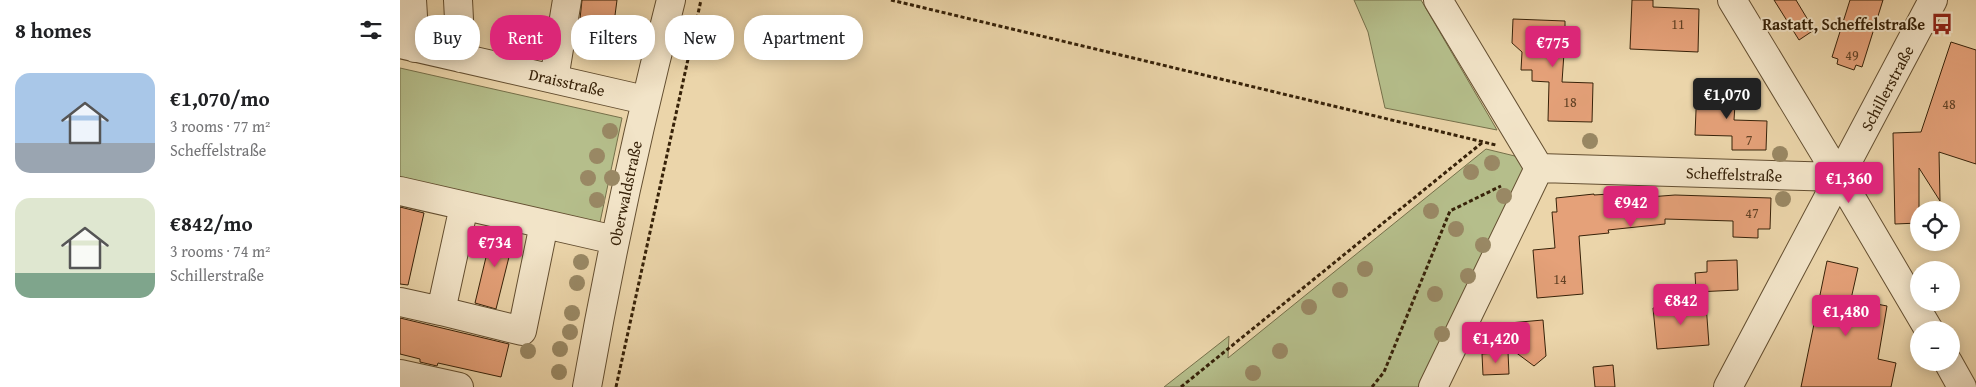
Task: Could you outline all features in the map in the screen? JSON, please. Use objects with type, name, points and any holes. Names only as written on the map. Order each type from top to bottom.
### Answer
[{"type":"street","points":[[408,46],[412,0]]},
{"type":"street","points":[[458,0],[459,15]]},
{"type":"street","points":[[554,79],[567,0]]},
{"type":"street","name":"Oberwaldstraße","points":[[586,387],[645,100],[670,0]]},
{"type":"street","points":[[1433,387],[1535,160],[1438,0]]},
{"type":"street","points":[[1732,0],[1924,321]]},
{"type":"street","name":"Schillerstraße","points":[[1728,387],[1933,0]]},
{"type":"street","name":"Draisstraße","points":[[470,60],[645,100]]},
{"type":"street","name":"Scheffelstraße","points":[[1535,160],[1839,177]]},
{"type":"street","points":[[400,191],[615,240]]},
{"type":"street","points":[[441,311],[464,206]]},
{"type":"street","points":[[400,302],[522,331],[544,224]]},
{"type":"street","points":[[1953,371],[1962,387]]},
{"type":"street","points":[[400,374],[459,387]]},
{"type":"path","points":[[616,387],[701,0]]},
{"type":"path","points":[[891,0],[1483,142],[1535,160]]},
{"type":"path","points":[[1181,387],[1483,142]]},
{"type":"path","points":[[1372,387],[1384,372],[1450,211],[1504,185]]},
{"type":"green space","points":[[1354,0],[1421,0],[1497,130],[1385,108],[1368,32]]},
{"type":"green space","points":[[400,68],[622,118],[599,227],[400,180]]},
{"type":"green space","points":[[1486,149],[1523,158],[1528,167],[1419,387],[1164,387],[1229,336],[1228,358]]},
{"type":"building","points":[[582,0],[617,0],[615,15],[580,15]]},
{"type":"building","points":[[1632,0],[1653,0],[1653,7],[1699,9],[1698,52],[1630,49]]},
{"type":"building","points":[[1774,0],[1796,0],[1814,30],[1799,40]]},
{"type":"building","points":[[1850,0],[1883,0],[1862,67],[1856,65],[1854,70],[1837,64],[1838,59],[1832,57]]},
{"type":"building","points":[[1513,19],[1565,21],[1565,34],[1570,34],[1569,51],[1564,53],[1562,82],[1593,83],[1592,122],[1548,121],[1549,82],[1532,81],[1532,70],[1521,70],[1522,52],[1512,43]]},
{"type":"building","points":[[1951,42],[1976,50],[1976,164],[1939,152],[1940,201],[1919,168],[1919,201],[1910,201],[1910,223],[1895,224],[1893,133],[1921,132]]},
{"type":"building","points":[[1697,86],[1736,88],[1734,120],[1767,121],[1766,150],[1732,150],[1732,136],[1695,135]]},
{"type":"building","points":[[1609,194],[1609,200],[1675,195],[1771,198],[1770,229],[1758,229],[1758,238],[1733,237],[1733,221],[1665,219],[1665,224],[1608,230],[1609,233],[1579,236],[1583,294],[1537,298],[1533,250],[1555,248],[1552,212],[1557,212],[1556,198]]},
{"type":"building","points":[[400,207],[424,213],[408,285],[400,284]]},
{"type":"building","points":[[493,228],[515,233],[496,309],[475,303]]},
{"type":"building","points":[[1737,260],[1738,290],[1696,292],[1695,273],[1707,272],[1707,261]]},
{"type":"building","points":[[1827,261],[1858,268],[1851,299],[1887,306],[1878,359],[1896,363],[1891,387],[1801,387]]},
{"type":"building","points":[[1706,304],[1709,345],[1657,349],[1653,308]]},
{"type":"building","points":[[400,318],[509,344],[501,377],[438,363],[437,366],[400,354]]},
{"type":"building","points":[[1543,320],[1546,356],[1534,366],[1499,340],[1498,324]]},
{"type":"building","points":[[1508,352],[1509,374],[1483,375],[1482,354]]},
{"type":"building","points":[[1613,365],[1615,387],[1595,387],[1593,367]]},
{"type":"place","name":"Rastatt, Scheffelstraße","points":[[1942,24]]}]
